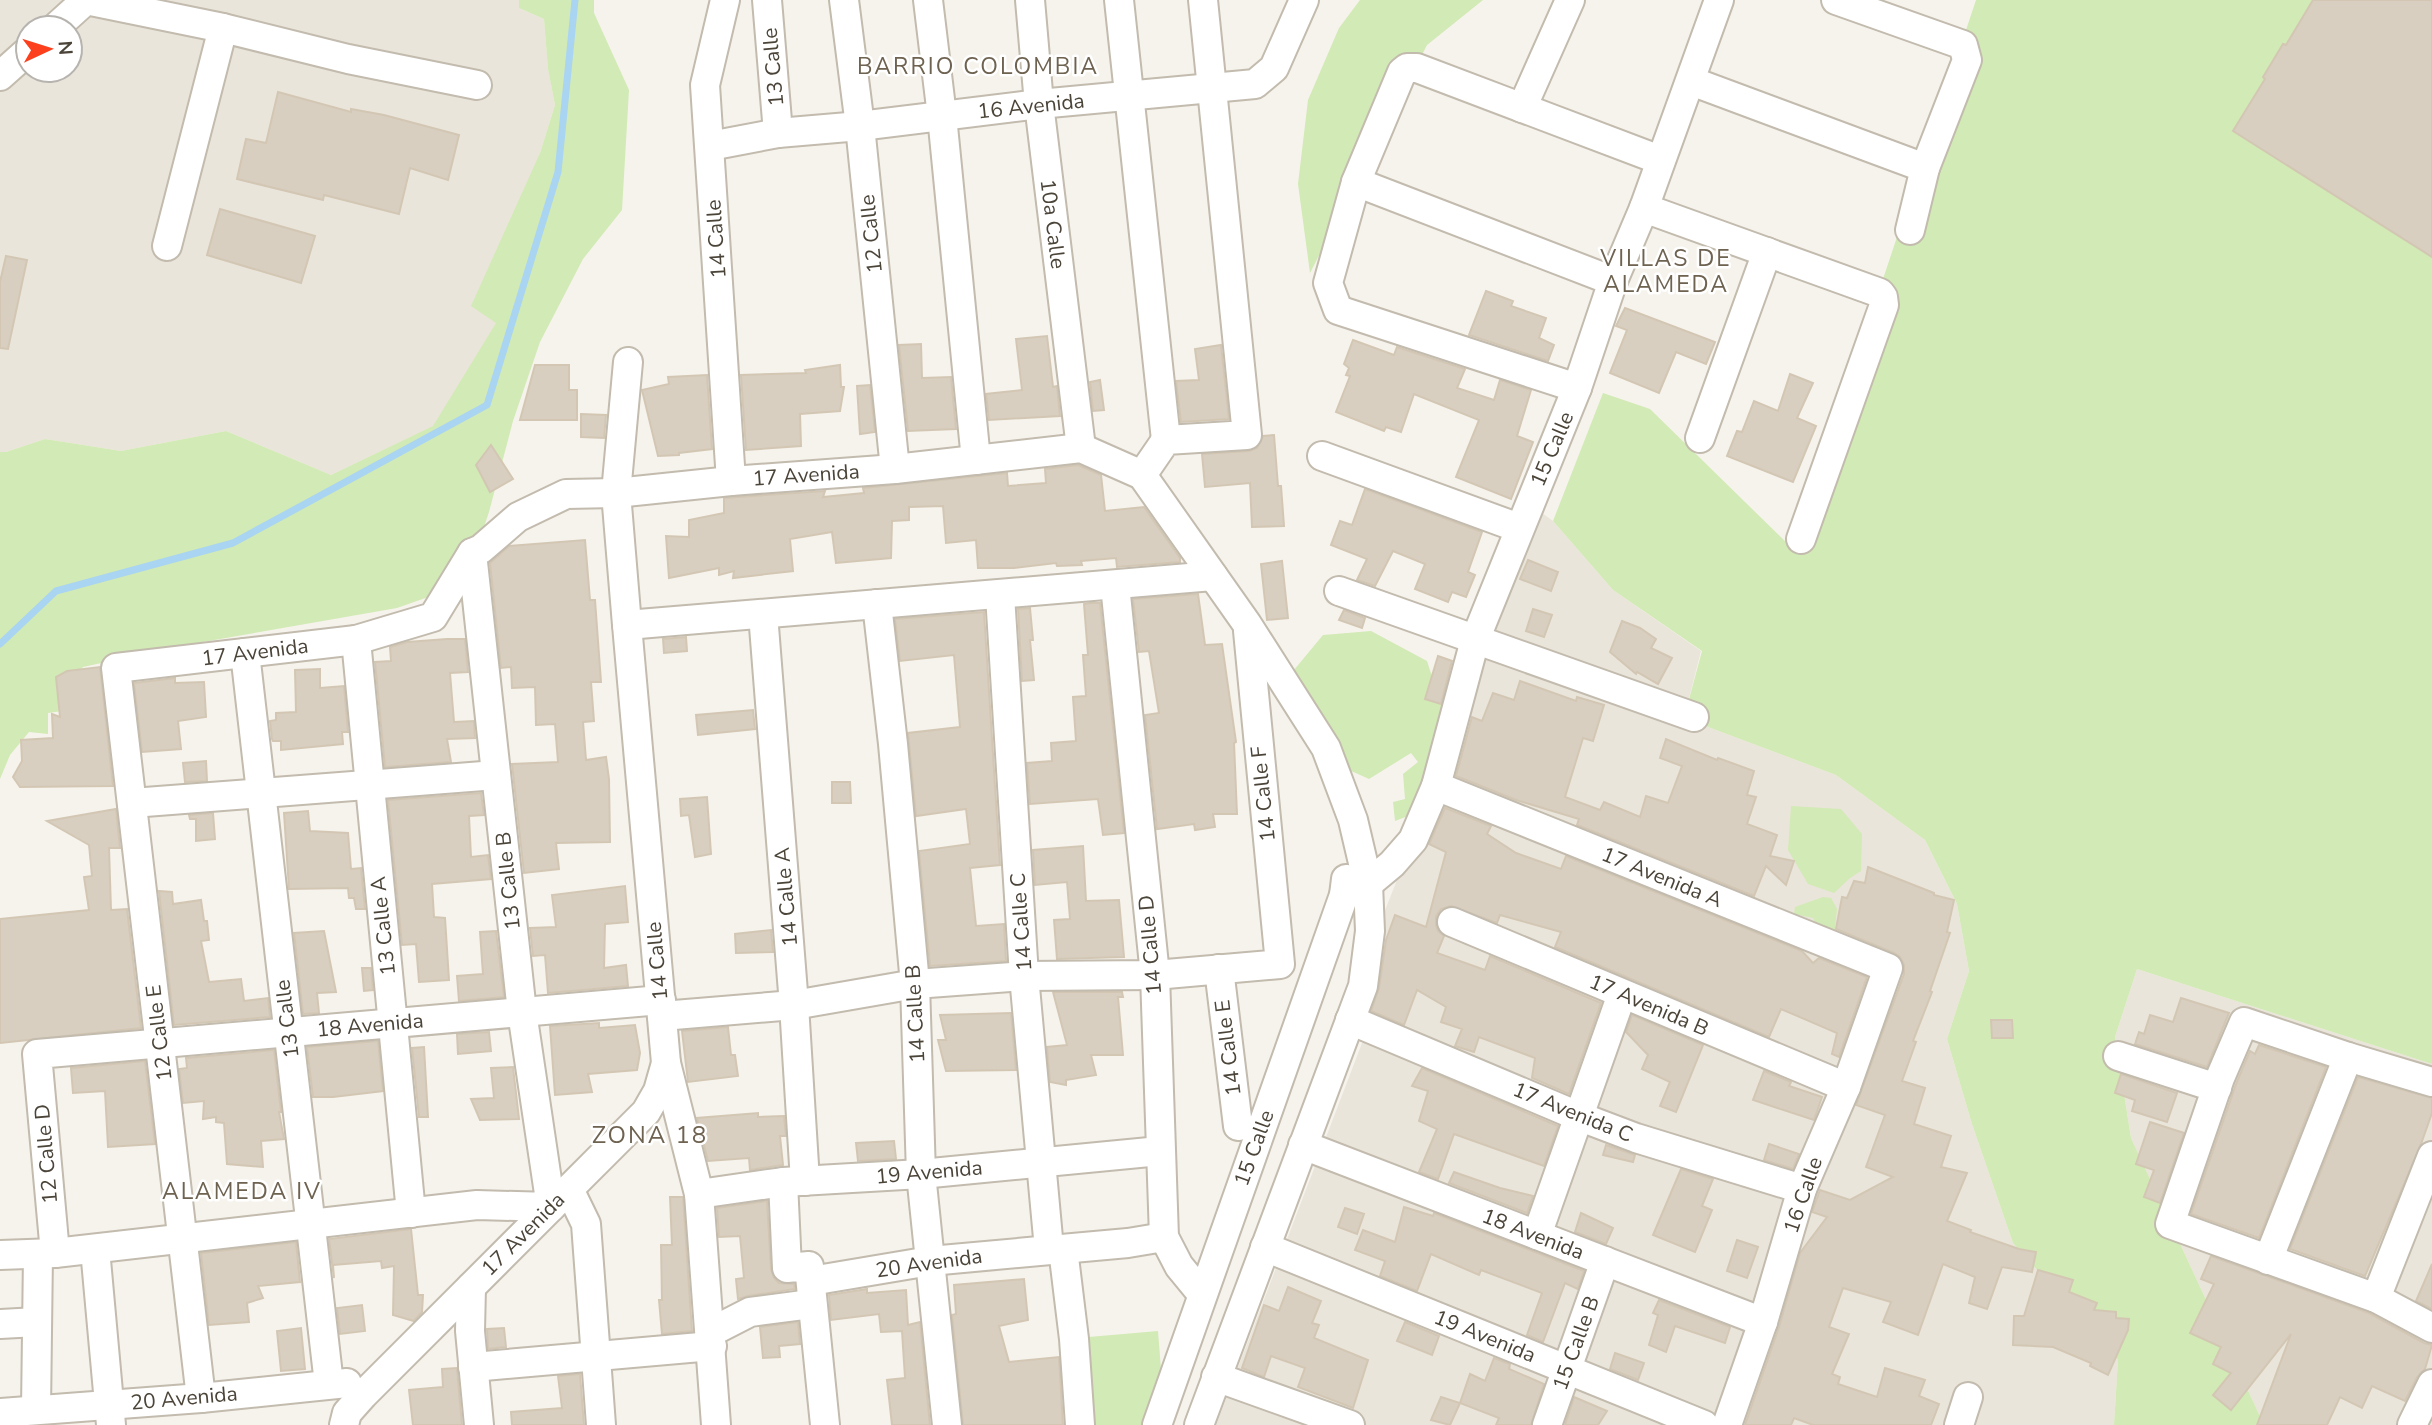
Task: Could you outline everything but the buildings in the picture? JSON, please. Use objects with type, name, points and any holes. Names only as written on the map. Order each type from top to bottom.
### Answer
[{"type":"street","points":[[70,14],[86,0],[477,85]]},
{"type":"street","name":"14 Calle","points":[[725,0],[705,85],[731,481]]},
{"type":"street","name":"13 Calle","points":[[767,0],[778,133]]},
{"type":"street","name":"12 Calle","points":[[844,0],[860,126],[895,468]]},
{"type":"street","points":[[928,0],[976,460]]},
{"type":"street","name":"10a Calle","points":[[1030,0],[1039,104],[1081,448]]},
{"type":"street","points":[[1119,0],[1166,440],[1142,475]]},
{"type":"street","points":[[1166,440],[1247,435],[1203,0]]},
{"type":"street","points":[[1287,0],[1290,29]]},
{"type":"street","name":"16 Avenida","points":[[710,146],[778,133],[1039,104],[1255,84],[1274,68],[1304,0]]},
{"type":"street","points":[[1522,108],[1570,0]]},
{"type":"street","name":"15 Calle","points":[[1157,1425],[1202,1294],[1356,890],[1392,864],[1413,839],[1436,786],[1475,640],[1577,388],[1613,281],[1644,208],[1719,0]]},
{"type":"street","points":[[1852,3],[1963,45],[1966,52],[1967,60],[1925,169],[1910,229]]},
{"type":"street","points":[[167,246],[223,28]]},
{"type":"street","points":[[0,76],[14,64]]},
{"type":"street","points":[[1577,388],[1338,310],[1328,283],[1356,182],[1402,72],[1407,68],[1418,68],[1660,160]]},
{"type":"street","points":[[1691,82],[1925,169]]},
{"type":"street","points":[[1356,182],[1613,281]]},
{"type":"street","points":[[1644,208],[1880,293],[1883,298],[1884,305],[1801,539]]},
{"type":"street","points":[[1700,438],[1767,252]]},
{"type":"street","name":"14 Calle","points":[[628,362],[616,493],[666,1063],[699,1194],[716,1425]]},
{"type":"street","points":[[1081,448],[1142,475],[1247,624],[1326,748],[1353,820],[1356,890],[1370,931],[1363,986],[1199,1425]]},
{"type":"street","name":"17 Avenida","points":[[116,668],[356,640],[433,617],[472,553],[481,549],[517,517],[566,494],[616,493],[1081,448]]},
{"type":"street","points":[[1322,456],[1519,528]]},
{"type":"street","name":"13 Calle B","points":[[472,553],[522,1012],[560,1198],[586,1224],[601,1425]]},
{"type":"street","points":[[627,625],[1213,576]]},
{"type":"street","name":"14 Calle D","points":[[1115,585],[1154,975],[1164,1237],[1179,1266],[1202,1294]]},
{"type":"street","points":[[1339,591],[1694,717]]},
{"type":"street","name":"14 Calle C","points":[[1000,594],[1024,976],[1042,1161],[1074,1339],[1080,1425]]},
{"type":"street","name":"14 Calle B","points":[[877,604],[915,984],[921,1174],[947,1425]]},
{"type":"street","name":"14 Calle A","points":[[762,614],[794,1005],[794,1182],[787,1268],[808,1266],[811,1293]]},
{"type":"street","name":"14 Calle F","points":[[1247,624],[1280,964]]},
{"type":"street","name":"13 Calle A","points":[[356,640],[411,1213]]},
{"type":"street","name":"13 Calle","points":[[244,653],[329,1384]]},
{"type":"street","name":"12 Calle E","points":[[116,668],[201,1398]]},
{"type":"street","points":[[132,803],[496,775]]},
{"type":"street","name":"17 Avenida A","points":[[1436,786],[1888,968]]},
{"type":"street","name":"17 Avenida B","points":[[1452,922],[1846,1087]]},
{"type":"street","name":"18 Avenida","points":[[37,1054],[522,1012],[794,1005],[915,984],[1024,976],[1154,975],[1280,964]]},
{"type":"street","name":"16 Calle","points":[[1727,1425],[1763,1322],[1802,1189],[1846,1087],[1888,968]]},
{"type":"street","name":"14 Calle E","points":[[1219,969],[1237,1126]]},
{"type":"street","points":[[1537,1235],[1622,994]]},
{"type":"street","name":"17 Avenida C","points":[[1350,1020],[1636,1138],[1802,1189]]},
{"type":"street","points":[[2432,1082],[2348,1058],[2244,1023],[2217,1088],[2170,1224],[2376,1298],[2432,1328]]},
{"type":"street","name":"12 Calle D","points":[[36,1410],[37,1322],[47,1253],[37,1054]]},
{"type":"street","points":[[2118,1056],[2217,1088]]},
{"type":"street","points":[[2268,1260],[2348,1058]]},
{"type":"street","name":"17 Avenida","points":[[363,1395],[646,1112],[658,1091],[666,1063]]},
{"type":"street","name":"18 Avenida","points":[[1303,1145],[1763,1322]]},
{"type":"street","name":"19 Avenida","points":[[699,1194],[794,1182],[921,1174],[1160,1151]]},
{"type":"street","points":[[2376,1298],[2432,1156]]},
{"type":"street","points":[[0,1255],[95,1249],[560,1198]]},
{"type":"street","name":"20 Avenida","points":[[711,1339],[750,1312],[930,1261],[1164,1237]]},
{"type":"street","name":"19 Avenida","points":[[1265,1247],[1704,1425]]},
{"type":"street","points":[[95,1249],[110,1415]]},
{"type":"street","name":"15 Calle B","points":[[1547,1425],[1605,1261]]},
{"type":"street","points":[[471,1287],[470,1331],[479,1425]]},
{"type":"street","points":[[811,1293],[825,1425]]},
{"type":"street","points":[[0,1324],[37,1322]]},
{"type":"street","points":[[473,1367],[596,1356],[711,1339]]},
{"type":"street","points":[[1216,1377],[1350,1425]]},
{"type":"street","name":"20 Avenida","points":[[0,1413],[36,1410],[110,1415],[201,1398],[329,1384],[350,1383],[363,1395]]},
{"type":"street","points":[[2412,1425],[2432,1384]]},
{"type":"street","points":[[344,1425],[347,1413],[363,1395]]},
{"type":"street","points":[[1959,1425],[1968,1396]]},
{"type":"shaded area","points":[[0,0],[519,0],[519,8],[544,19],[548,68],[555,105],[540,153],[497,323],[434,426],[331,475],[226,431],[121,451],[45,439],[0,452]]},
{"type":"shaded area","points":[[1542,513],[1553,521],[1613,590],[1701,651],[1684,718],[1836,775],[1925,840],[1957,904],[1969,971],[1947,1039],[1972,1124],[2013,1243],[2118,1360],[2114,1425],[1216,1425],[1367,1030],[1380,923]]},
{"type":"shaded area","points":[[2137,969],[2432,1064],[2432,1425],[2264,1425],[2131,1138],[2115,1037]]},
{"type":"green space","points":[[519,0],[594,0],[594,13],[629,90],[622,210],[583,259],[540,342],[513,421],[489,512],[465,584],[397,608],[174,647],[83,667],[63,692],[69,710],[48,713],[48,734],[29,732],[10,755],[0,779],[0,452],[45,439],[121,451],[226,431],[331,475],[433,426],[496,323],[471,306],[540,153],[555,105],[548,69],[544,19],[519,8]]},
{"type":"green space","points":[[1360,0],[1483,0],[1427,45],[1310,273],[1298,184],[1308,100],[1339,28]]},
{"type":"green space","points":[[1976,0],[2432,0],[2432,1064],[2137,969],[2115,1037],[2131,1138],[2264,1425],[2114,1425],[2118,1360],[2013,1243],[1972,1124],[1947,1039],[1969,971],[1957,904],[1925,840],[1836,775],[1684,718],[1702,651],[1613,590],[1553,521],[1603,393],[1650,409],[1793,549]]},
{"type":"green space","points":[[1371,631],[1427,661],[1444,714],[1421,811],[1395,821],[1393,802],[1405,799],[1403,774],[1418,762],[1411,753],[1369,779],[1349,770],[1336,738],[1294,670],[1323,635]]},
{"type":"green space","points":[[1791,806],[1841,809],[1862,834],[1861,871],[1834,893],[1808,884],[1788,850]]},
{"type":"green space","points":[[1823,897],[1831,898],[1837,909],[1834,937],[1820,932],[1813,918],[1794,914],[1795,907]]},
{"type":"green space","points":[[1158,1331],[1164,1408],[1157,1425],[1082,1425],[1077,1338]]},
{"type":"waterway","points":[[0,644],[56,591],[233,543],[487,405],[558,172],[575,0]]},
{"type":"district","name":"BARRIO COLOMBIA","points":[[978,66]]},
{"type":"district","name":"VILLAS DE ALAMEDA","points":[[1666,271]]},
{"type":"district","name":"ZONA 18","points":[[650,1135]]},
{"type":"district","name":"ALAMEDA IV","points":[[242,1191]]}]
